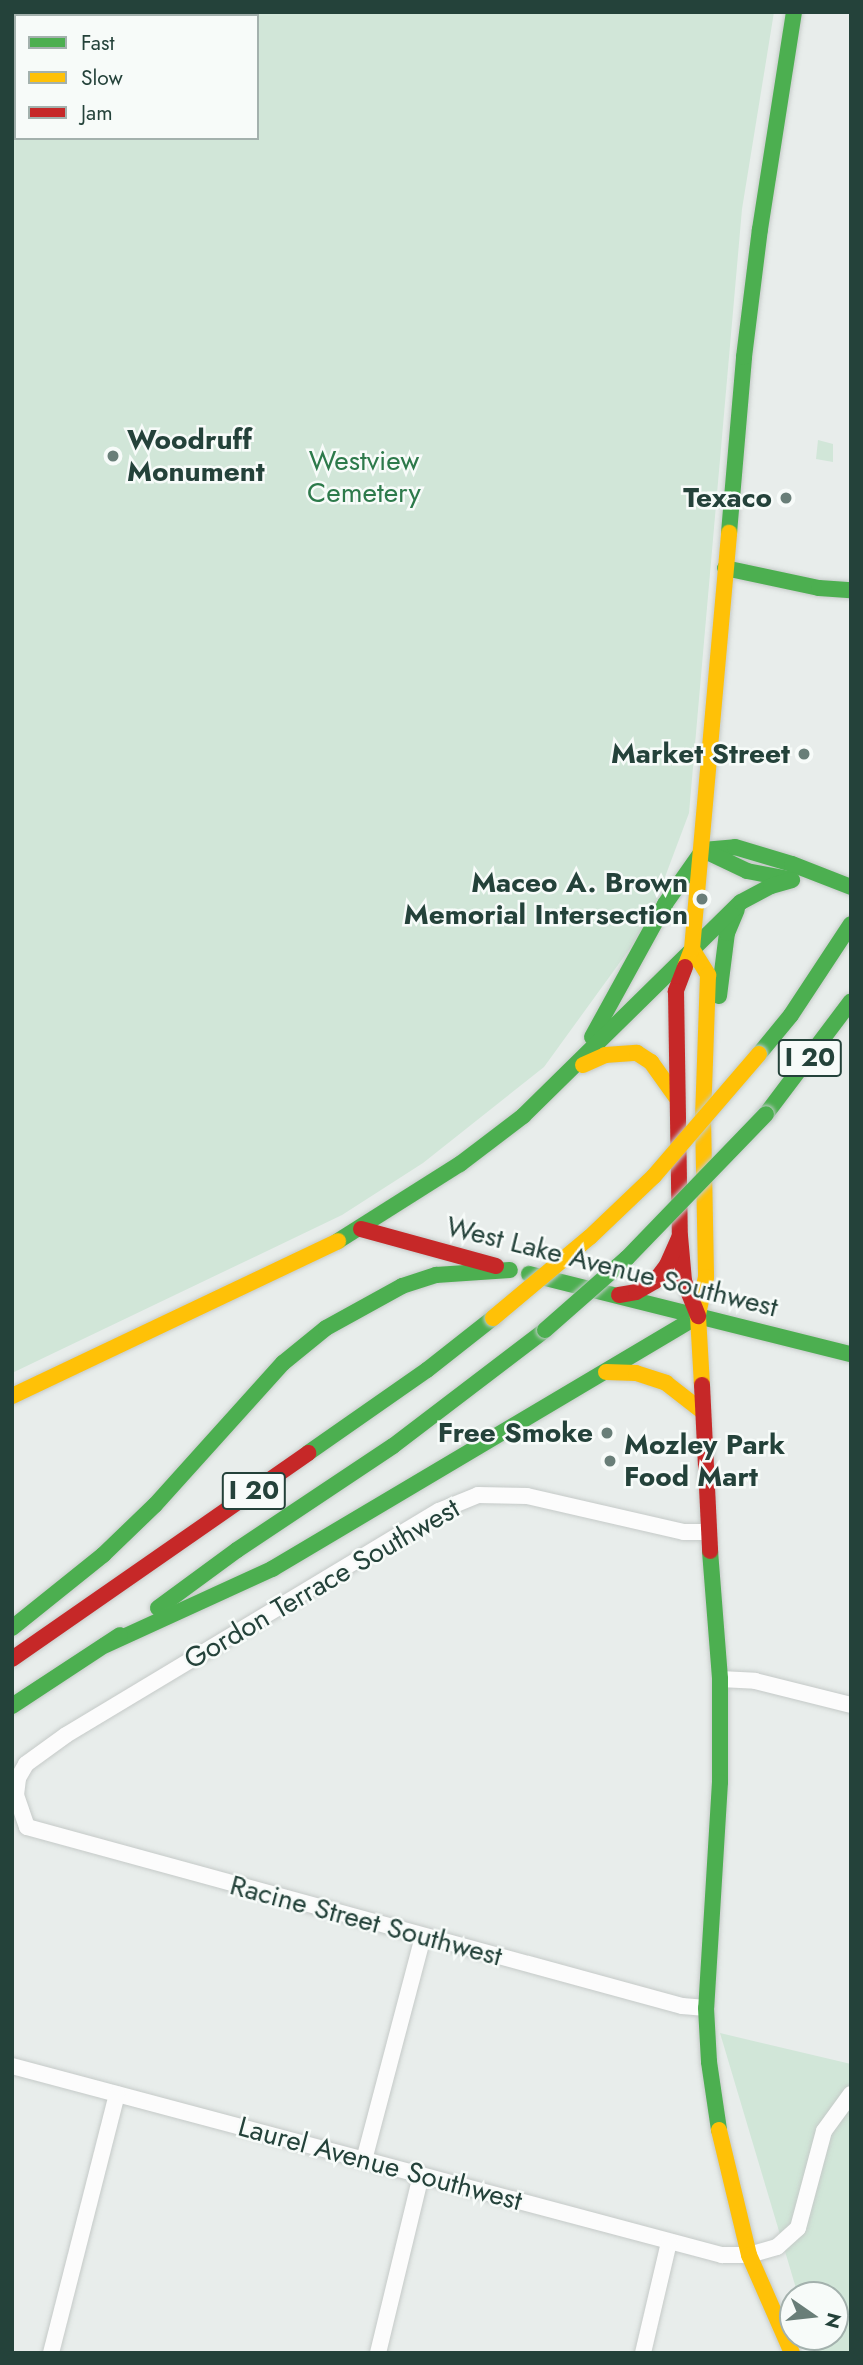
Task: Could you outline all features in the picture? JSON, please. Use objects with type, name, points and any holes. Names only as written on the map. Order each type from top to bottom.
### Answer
[{"type":"main road","points":[[698,1316],[684,1281],[680,1236],[676,991],[692,949],[703,850],[744,357],[760,229],[794,12]]},
{"type":"main road","points":[[725,568],[819,588],[851,590]]},
{"type":"main road","points":[[573,1069],[665,904],[703,850],[735,847],[792,864],[851,887]]},
{"type":"main road","points":[[703,850],[747,871],[792,880],[834,881]]},
{"type":"main road","points":[[12,1396],[360,1229],[460,1164],[523,1116],[741,902],[771,886],[792,880]]},
{"type":"main road","points":[[106,1645],[272,1569],[698,1316],[718,1277],[719,1001],[727,933],[741,902]]},
{"type":"main road","name":"I 20","points":[[12,1659],[427,1370],[590,1237],[654,1176],[759,1055],[791,1015],[851,924]]},
{"type":"main road","points":[[692,949],[708,975],[704,1117],[706,1277],[698,1316],[720,1679],[720,1782],[706,2008],[709,2063],[721,2147],[749,2255],[792,2353]]},
{"type":"main road","name":"I 20","points":[[12,1706],[106,1645],[237,1550],[393,1446],[545,1330],[627,1258],[766,1114],[851,1000]]},
{"type":"main road","points":[[573,1069],[605,1055],[637,1053],[651,1062],[676,1097]]},
{"type":"main road","name":"West Lake Avenue Southwest","points":[[360,1229],[510,1270],[851,1354]]},
{"type":"main road","points":[[617,1295],[636,1293],[655,1281],[667,1265],[680,1236]]},
{"type":"main road","points":[[12,1628],[103,1555],[155,1505],[283,1363],[326,1328],[402,1286],[436,1275],[510,1270]]},
{"type":"main road","points":[[606,1372],[636,1373],[666,1383],[702,1411]]},
{"type":"street","name":"Gordon Terrace Southwest","points":[[27,1827],[16,1795],[18,1778],[33,1758],[439,1510],[478,1495],[496,1493],[527,1496],[684,1532],[709,1532]]},
{"type":"street","points":[[720,1679],[755,1681],[851,1705]]},
{"type":"street","name":"Racine Street Southwest","points":[[27,1827],[423,1937],[682,2006],[706,2008]]},
{"type":"street","points":[[364,2160],[423,1937]]},
{"type":"street","name":"Laurel Avenue Southwest","points":[[12,2066],[669,2242],[722,2255],[749,2255]]},
{"type":"street","points":[[51,2353],[117,2094]]},
{"type":"street","points":[[749,2255],[777,2247],[798,2228],[804,2214],[815,2157],[824,2131],[851,2094]]},
{"type":"street","points":[[378,2353],[421,2175]]},
{"type":"street","points":[[643,2353],[669,2242]]},
{"type":"green space","name":"Westview Cemetery","points":[[12,12],[774,12],[742,209],[689,813],[647,925],[544,1067],[423,1163],[342,1215],[12,1373]]},
{"type":"green space","points":[[818,440],[833,444],[833,462],[816,459]]},
{"type":"green space","points":[[720,2033],[851,2064],[851,2353],[817,2351],[849,2351],[849,2281],[794,2281]]},
{"type":"traffic: fast","points":[[729,533],[744,357],[760,229],[794,12]]},
{"type":"traffic: fast","points":[[725,568],[819,588],[851,590]]},
{"type":"traffic: fast","points":[[703,850],[735,847],[792,864],[851,887]]},
{"type":"traffic: fast","points":[[703,850],[747,871],[789,879]]},
{"type":"traffic: fast","points":[[592,1037],[665,904],[703,850]]},
{"type":"traffic: fast","points":[[338,1241],[460,1164],[523,1116],[741,902],[771,886],[792,880]]},
{"type":"traffic: fast","points":[[719,996],[727,933],[737,910]]},
{"type":"traffic: fast","points":[[759,1054],[791,1015],[851,924]]},
{"type":"traffic: fast","points":[[766,1114],[851,1001]]},
{"type":"traffic: fast","points":[[545,1330],[627,1258],[766,1114]]},
{"type":"traffic: fast","points":[[12,1628],[103,1555],[155,1505],[283,1363],[326,1328],[402,1286],[436,1275],[510,1270]]},
{"type":"traffic: fast","points":[[529,1274],[851,1354]]},
{"type":"traffic: fast","points":[[106,1645],[272,1569],[698,1316]]},
{"type":"traffic: fast","points":[[308,1453],[427,1370],[493,1318]]},
{"type":"traffic: fast","points":[[158,1608],[237,1550],[393,1446],[545,1330]]},
{"type":"traffic: fast","points":[[710,1551],[720,1679],[720,1782],[706,2008],[709,2062],[719,2130]]},
{"type":"traffic: fast","points":[[12,1706],[120,1635]]},
{"type":"traffic: slow","points":[[685,967],[692,949],[729,533]]},
{"type":"traffic: slow","points":[[692,949],[708,975],[703,1117],[706,1277],[698,1316],[702,1385]]},
{"type":"traffic: slow","points":[[583,1065],[605,1055],[637,1053],[651,1062],[676,1097]]},
{"type":"traffic: slow","points":[[493,1318],[590,1237],[654,1176],[759,1054]]},
{"type":"traffic: slow","points":[[12,1396],[338,1241]]},
{"type":"traffic: slow","points":[[606,1372],[636,1373],[666,1383],[702,1411]]},
{"type":"traffic: slow","points":[[719,2130],[749,2255],[792,2353]]},
{"type":"traffic: jam","points":[[685,967],[676,991],[680,1236],[684,1281],[698,1316]]},
{"type":"traffic: jam","points":[[361,1229],[496,1266]]},
{"type":"traffic: jam","points":[[619,1295],[636,1292],[655,1281],[667,1265],[679,1238]]},
{"type":"traffic: jam","points":[[702,1385],[710,1551]]},
{"type":"traffic: jam","points":[[12,1659],[308,1453]]},
{"type":"place","name":"Woodruff Monument","points":[[113,456]]},
{"type":"place","name":"Texaco","points":[[786,498]]},
{"type":"place","name":"Market Street","points":[[804,754]]},
{"type":"place","name":"Maceo A. Brown Memorial Intersection","points":[[702,899]]},
{"type":"place","name":"Free Smoke","points":[[607,1433]]},
{"type":"place","name":"Mozley Park Food Mart","points":[[610,1461]]}]
